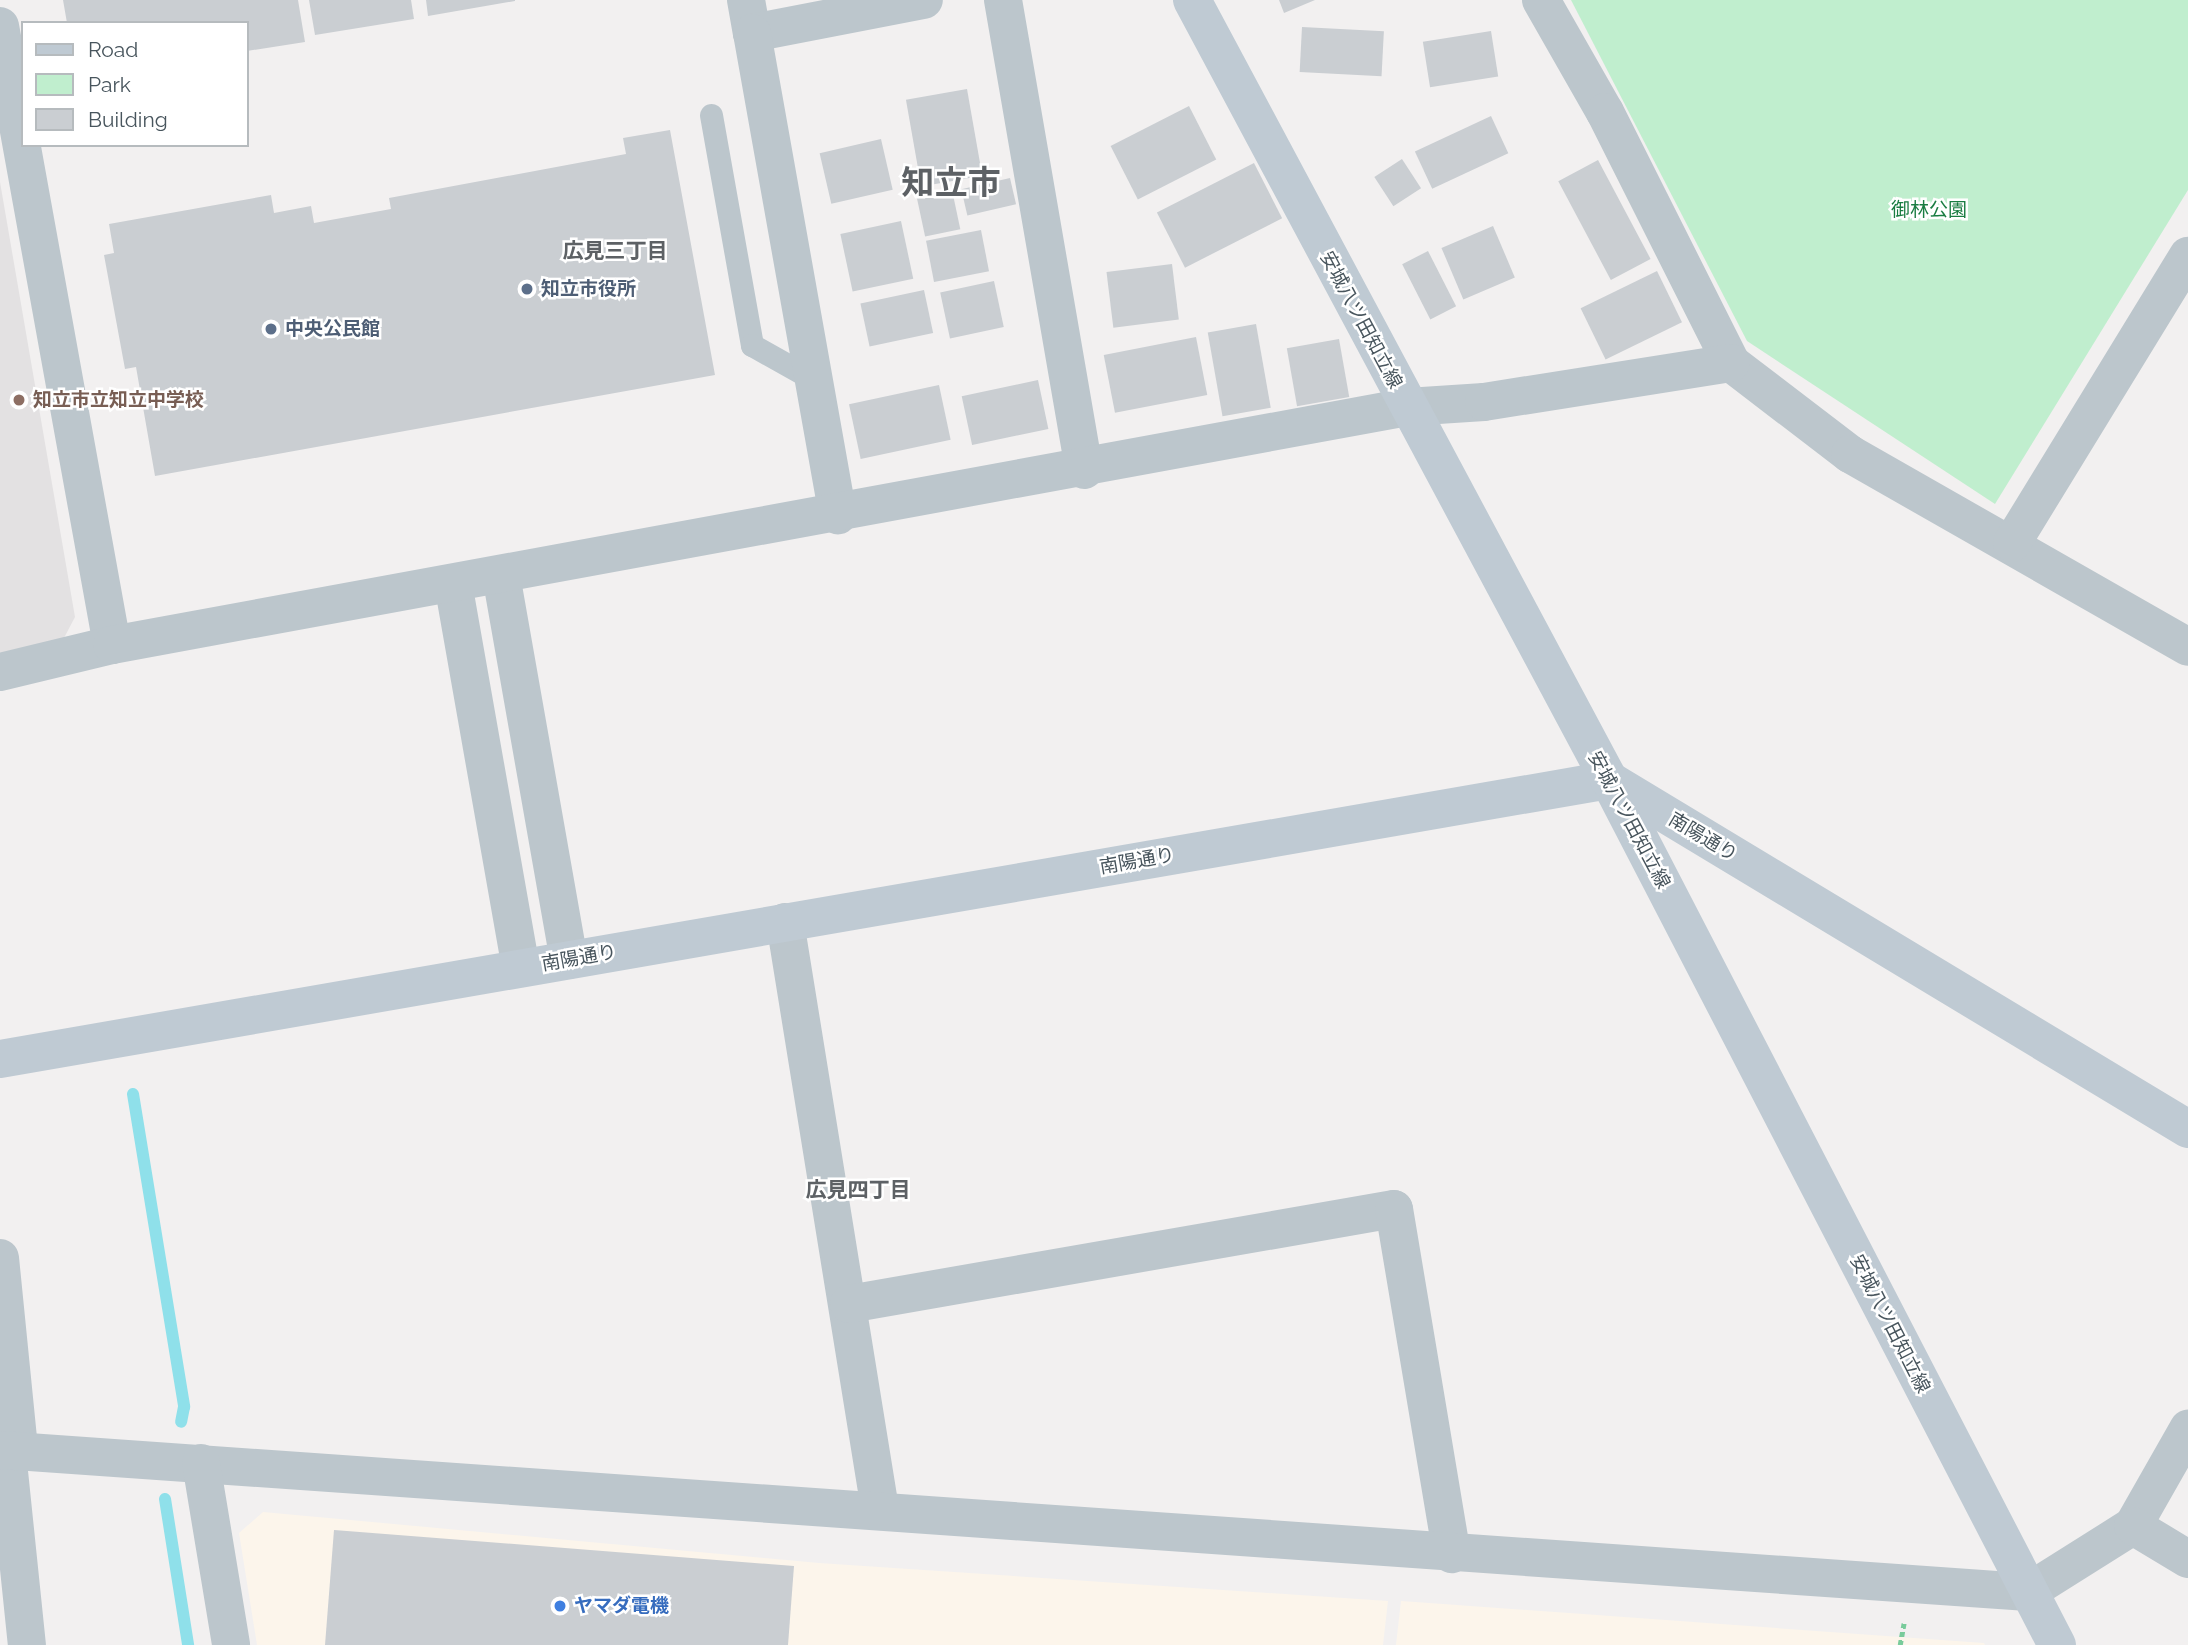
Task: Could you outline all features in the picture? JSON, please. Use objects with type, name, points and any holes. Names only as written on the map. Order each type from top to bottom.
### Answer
[{"type":"street","points":[[838,515],[749,16],[923,0]]},
{"type":"street","points":[[1003,0],[1084,470]]},
{"type":"street","name":"安城八ツ田知立線","points":[[1192,0],[1407,407],[1609,780],[2057,1645]]},
{"type":"street","points":[[1541,0],[1605,113],[1731,363],[1850,454],[2012,543],[2188,647]]},
{"type":"street","points":[[0,26],[21,142]]},
{"type":"street","points":[[22,147],[112,645]]},
{"type":"street","points":[[2012,543],[2188,256]]},
{"type":"street","points":[[0,672],[112,645],[1084,470],[1407,407],[1483,402],[1731,363]]},
{"type":"street","points":[[501,575],[569,960]]},
{"type":"street","points":[[453,583],[521,968]]},
{"type":"street","name":"南陽通り","points":[[0,1059],[1609,780],[2188,1129]]},
{"type":"street","points":[[785,922],[849,1304],[880,1509]]},
{"type":"street","points":[[849,1304],[1394,1209],[1452,1555]]},
{"type":"street","points":[[0,1258],[8,1462],[27,1645]]},
{"type":"street","points":[[9,1450],[880,1509],[1452,1555],[2028,1592],[2133,1526],[2188,1429]]},
{"type":"street","points":[[201,1463],[231,1645]]},
{"type":"street","points":[[2133,1526],[2188,1559]]},
{"type":"lane","points":[[711,115],[752,345],[814,380]]},
{"type":"shaded area","name":"知立市立知立中学校","points":[[0,182],[75,617],[64,638],[0,653]]},
{"type":"shaded area","points":[[263,1512],[819,1563],[1388,1601],[1383,1645],[257,1645],[239,1533]]},
{"type":"shaded area","points":[[1401,1601],[1984,1643],[1985,1645],[1396,1645]]},
{"type":"green space","name":"御林公園","points":[[1571,0],[2188,0],[2188,190],[1995,504],[1747,341]]},
{"type":"building","points":[[63,0],[298,0],[305,42],[248,51],[248,21],[67,21]]},
{"type":"building","points":[[309,0],[411,0],[414,19],[315,35]]},
{"type":"building","points":[[426,0],[515,0],[515,1],[428,16]]},
{"type":"building","points":[[1279,0],[1315,0],[1284,13]]},
{"type":"building","points":[[1302,27],[1384,31],[1382,76],[1300,72]]},
{"type":"building","points":[[1491,31],[1498,76],[1430,87],[1423,42]]},
{"type":"building","points":[[967,89],[982,176],[921,186],[906,100]]},
{"type":"building","points":[[1189,106],[1216,159],[1138,199],[1111,146]]},
{"type":"building","points":[[1491,116],[1508,153],[1432,189],[1415,151]]},
{"type":"building","points":[[670,130],[715,375],[155,476],[136,367],[125,369],[104,255],[114,253],[109,224],[271,195],[274,213],[311,206],[314,223],[391,209],[389,198],[626,154],[623,138]]},
{"type":"building","points":[[881,139],[893,190],[831,204],[820,153]]},
{"type":"building","points":[[1402,159],[1421,188],[1393,206],[1374,177]]},
{"type":"building","points":[[1598,160],[1651,259],[1611,280],[1558,181]]},
{"type":"building","points":[[1254,163],[1282,218],[1185,268],[1157,212]]},
{"type":"building","points":[[1010,178],[1016,204],[967,216],[961,189]]},
{"type":"building","points":[[952,190],[960,229],[925,237],[917,197]]},
{"type":"building","points":[[901,221],[913,279],[853,292],[840,234]]},
{"type":"building","points":[[1493,226],[1515,278],[1463,299],[1441,248]]},
{"type":"building","points":[[981,230],[989,271],[934,282],[926,241]]},
{"type":"building","points":[[1428,251],[1456,306],[1430,319],[1402,264]]},
{"type":"building","points":[[1172,264],[1179,320],[1113,328],[1106,272]]},
{"type":"building","points":[[1657,271],[1682,322],[1606,359],[1581,308]]},
{"type":"building","points":[[994,281],[1004,327],[950,338],[940,292]]},
{"type":"building","points":[[924,290],[933,333],[870,347],[860,304]]},
{"type":"building","points":[[1256,324],[1271,408],[1223,416],[1208,333]]},
{"type":"building","points":[[1196,337],[1207,395],[1115,413],[1104,355]]},
{"type":"building","points":[[1339,339],[1349,397],[1297,406],[1287,348]]},
{"type":"building","points":[[1038,380],[1048,429],[972,445],[962,396]]},
{"type":"building","points":[[939,385],[951,440],[861,459],[849,404]]},
{"type":"building","name":"ヤマダ電機","points":[[334,1530],[794,1566],[788,1645],[325,1645]]},
{"type":"waterway","points":[[133,1094],[184,1407],[181,1422]]},
{"type":"waterway","points":[[165,1499],[188,1645]]},
{"type":"place","name":"知立市役所","points":[[527,289]]},
{"type":"place","name":"中央公民館","points":[[271,329]]},
{"type":"place","name":"知立市立知立中学校","points":[[19,400]]},
{"type":"place","name":"ヤマダ電機","points":[[560,1606]]},
{"type":"district","name":"知立市","points":[[951,183]]},
{"type":"district","name":"広見三丁目","points":[[615,251]]},
{"type":"district","name":"広見四丁目","points":[[858,1190]]}]
